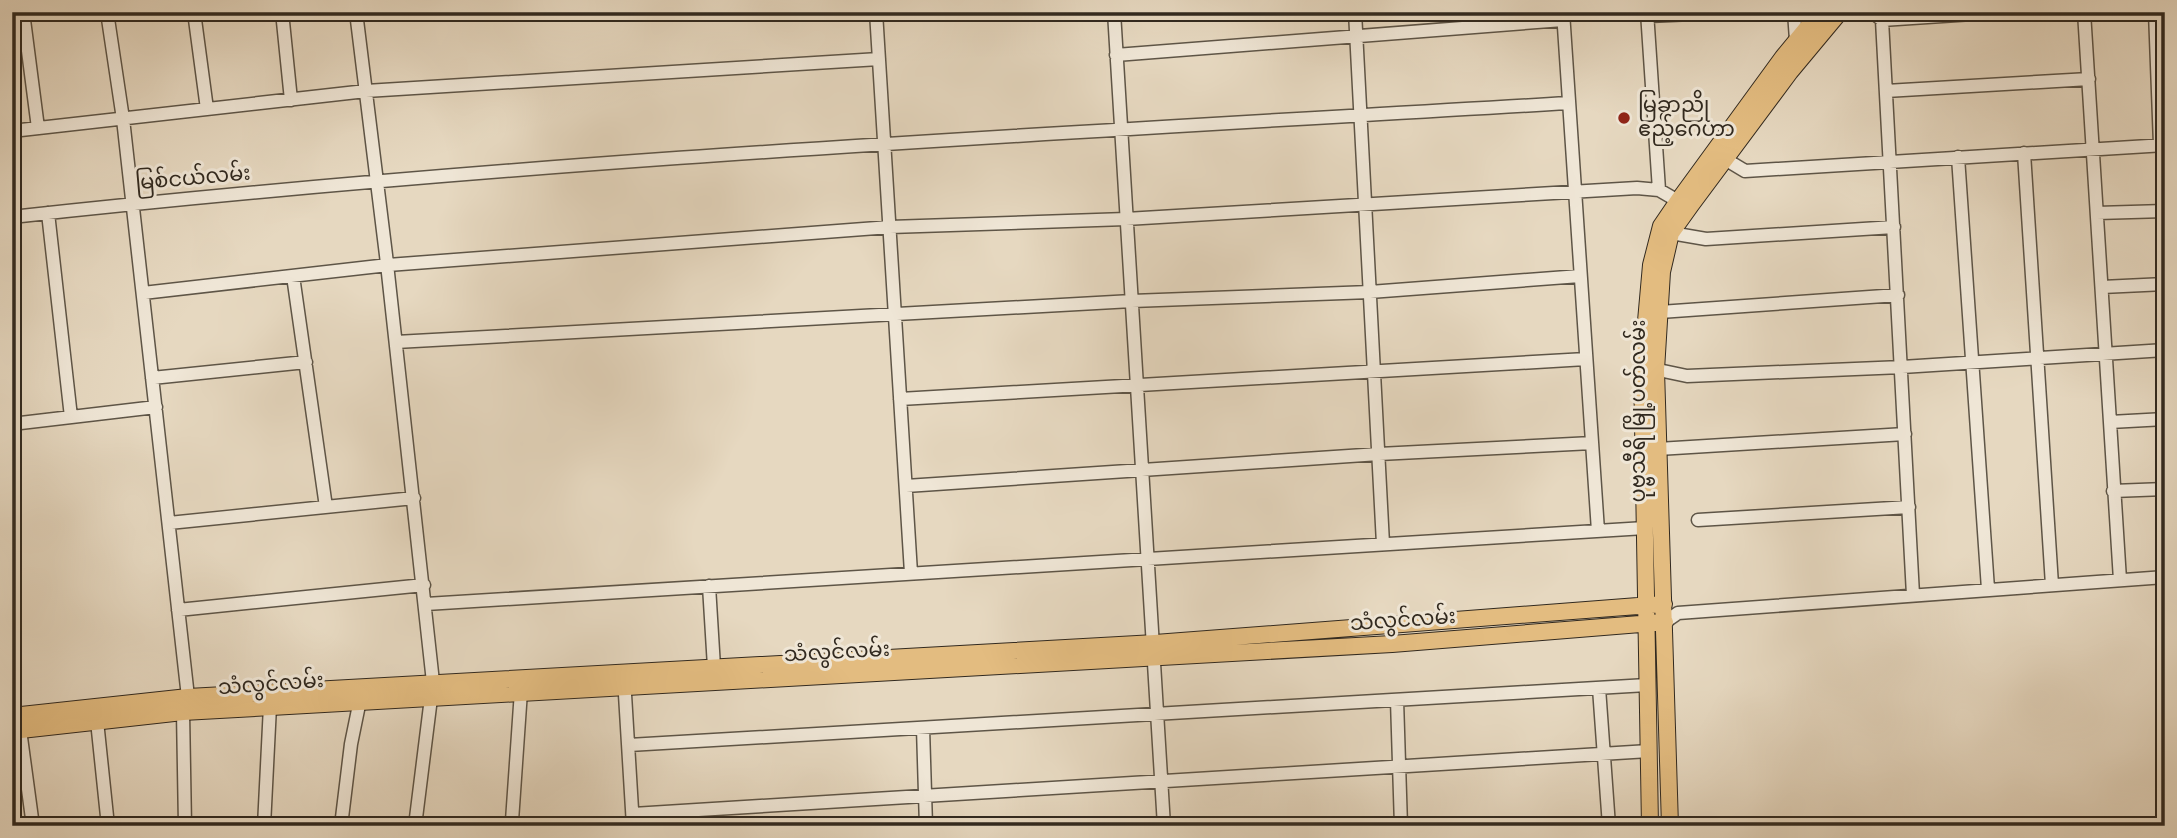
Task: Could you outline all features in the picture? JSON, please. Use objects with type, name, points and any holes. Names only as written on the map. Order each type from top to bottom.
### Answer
[{"type":"main road","name":"ပုဗ္ဗသီရိ မြို့ပတ်လမ်း","points":[[1670,826],[1669,613],[1658,449],[1649,368],[1660,313],[1662,272],[1671,233],[1725,159],[1789,61],[1796,40],[1820,12]]},
{"type":"main road","name":"ပုဗ္ဗသီရိ မြို့ပတ်လမ်း","points":[[1650,826],[1644,528],[1651,265],[1661,226],[1678,201],[1789,61],[1840,12]]},
{"type":"main road","name":"သံလွင်လမ်း","points":[[15,726],[186,705],[624,678],[1155,650],[1646,604],[1669,613]]},
{"type":"main road","name":"သံလွင်လမ်း","points":[[15,726],[97,721],[186,705],[270,706],[360,700],[432,689],[521,691],[714,667],[1392,643],[1646,622],[1669,613]]},
{"type":"street","points":[[23,12],[38,128]]},
{"type":"street","points":[[107,12],[123,119],[178,610],[186,705],[185,826]]},
{"type":"street","points":[[194,12],[207,109]]},
{"type":"street","points":[[282,12],[291,100]]},
{"type":"street","points":[[356,12],[426,604],[432,689],[415,826]]},
{"type":"street","points":[[876,12],[911,573]]},
{"type":"street","points":[[1114,12],[1164,826]]},
{"type":"street","points":[[1355,12],[1383,544]]},
{"type":"street","points":[[1659,190],[1647,14],[1738,12]]},
{"type":"street","points":[[1794,12],[1796,40]]},
{"type":"street","points":[[1913,595],[1886,91],[1877,16],[2003,12]]},
{"type":"street","points":[[2084,12],[2120,580]]},
{"type":"street","points":[[1725,159],[1745,171],[2162,145],[2155,12]]},
{"type":"street","points":[[1116,55],[1563,16],[1598,531]]},
{"type":"street","points":[[12,51],[28,49]]},
{"type":"street","points":[[12,131],[366,91],[879,59]]},
{"type":"street","points":[[1886,91],[2088,79]]},
{"type":"street","name":"မြစ်ငယ်လမ်း","points":[[12,217],[377,181],[885,144],[1569,103]]},
{"type":"street","points":[[2024,153],[2052,585]]},
{"type":"street","points":[[1958,157],[1988,589]]},
{"type":"street","points":[[143,293],[387,265],[890,227],[1126,219],[1637,188],[1659,190],[1678,201]]},
{"type":"street","points":[[2097,213],[2165,211]]},
{"type":"street","points":[[48,213],[71,417]]},
{"type":"street","points":[[1671,233],[1706,239],[1894,227]]},
{"type":"street","points":[[293,276],[326,507]]},
{"type":"street","points":[[397,342],[1132,301],[1370,292],[1580,276]]},
{"type":"street","points":[[2102,287],[2165,284]]},
{"type":"street","points":[[1660,313],[1898,295]]},
{"type":"street","points":[[1649,368],[1687,376],[1902,368],[2165,350]]},
{"type":"street","points":[[900,400],[1137,388],[1586,359]]},
{"type":"street","points":[[152,378],[306,362]]},
{"type":"street","points":[[12,425],[156,407]]},
{"type":"street","points":[[2110,422],[2165,419]]},
{"type":"street","points":[[1658,449],[1905,434]]},
{"type":"street","points":[[906,486],[1379,454],[1592,443]]},
{"type":"street","points":[[2113,491],[2165,489]]},
{"type":"street","points":[[169,523],[414,498]]},
{"type":"street","points":[[1698,520],[1909,507]]},
{"type":"street","points":[[426,604],[1644,528]]},
{"type":"street","points":[[1669,613],[2165,577]]},
{"type":"street","points":[[178,610],[424,585]]},
{"type":"street","points":[[709,586],[714,667]]},
{"type":"street","points":[[624,678],[633,820],[923,796],[1649,751]]},
{"type":"street","points":[[629,745],[1647,685]]},
{"type":"street","points":[[1569,826],[1609,825],[1600,688]]},
{"type":"street","points":[[512,821],[521,691]]},
{"type":"street","points":[[341,826],[351,744],[360,700]]},
{"type":"street","points":[[1397,700],[1401,826]]},
{"type":"street","points":[[264,826],[270,706]]},
{"type":"street","points":[[97,721],[108,826]]},
{"type":"street","points":[[15,726],[33,826]]},
{"type":"street","points":[[923,728],[926,826]]},
{"type":"place","name":"မြခွာညို ဧည့်ဂေဟာ","points":[[1624,118]]}]
